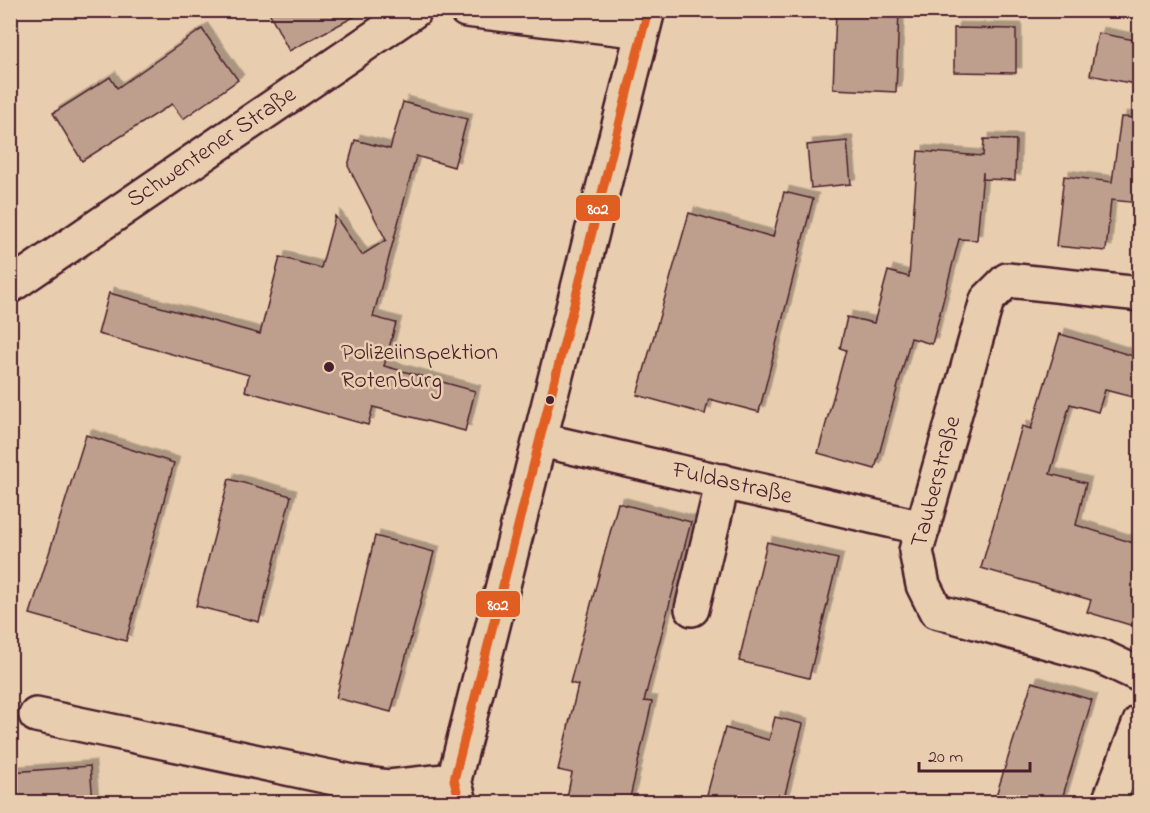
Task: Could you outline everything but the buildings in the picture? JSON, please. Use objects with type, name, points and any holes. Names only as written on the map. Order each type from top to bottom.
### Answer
[{"type":"street","name":"Schwentener Straße","points":[[10,286],[415,10]]},
{"type":"street","points":[[36,715],[353,782],[389,787],[457,791],[645,21],[466,10]]},
{"type":"street","name":"Tauberstraße","points":[[1140,294],[1007,280],[987,300],[916,551],[923,585],[936,611],[1102,657],[1140,675]]},
{"type":"street","name":"Fuldastraße","points":[[541,440],[923,528]]},
{"type":"street","points":[[692,609],[723,481]]},
{"type":"street","points":[[1109,802],[1140,722]]},
{"type":"transit line","name":"802","points":[[460,802],[454,780],[648,10]]},
{"type":"place","name":"Polizeiinspektion Rotenburg","points":[[329,367]]}]
